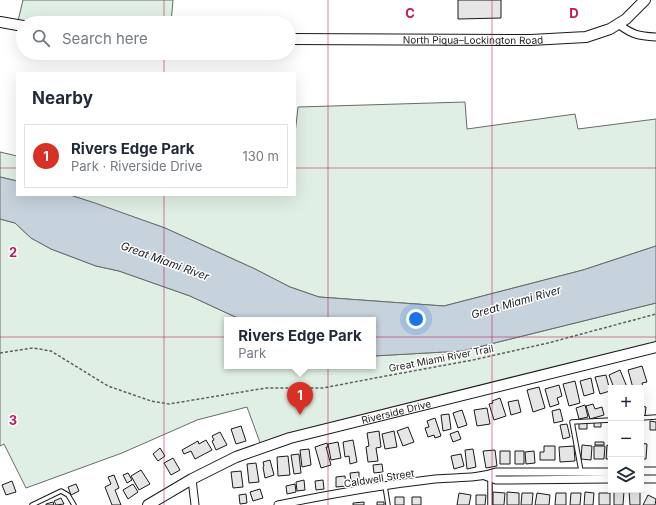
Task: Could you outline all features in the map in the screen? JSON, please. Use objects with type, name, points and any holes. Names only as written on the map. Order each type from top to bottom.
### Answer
[{"type":"main road","name":"North Piqua–Lockington Road","points":[[296,39],[536,40],[586,37],[610,29],[626,19],[645,0]]},
{"type":"main road","points":[[0,22],[16,25]]},
{"type":"main road","name":"Riverside Drive","points":[[148,505],[236,457],[290,438],[656,347]]},
{"type":"street","points":[[618,24],[628,32],[639,36],[656,37]]},
{"type":"street","points":[[581,471],[582,479]]},
{"type":"street","name":"Caldwell Street","points":[[552,475],[581,471],[608,472]]},
{"type":"street","points":[[644,471],[656,471]]},
{"type":"street","name":"Caldwell Street","points":[[278,505],[385,486],[436,479],[488,477],[496,472],[552,475],[582,479],[608,479]]},
{"type":"street","points":[[644,479],[656,479]]},
{"type":"street","points":[[192,480],[194,505]]},
{"type":"lane","points":[[644,418],[656,417]]},
{"type":"lane","points":[[581,471],[572,422],[608,420]]},
{"type":"lane","points":[[488,477],[490,505]]},
{"type":"lane","points":[[385,486],[388,505]]},
{"type":"lane","points":[[32,505],[61,491],[68,495],[74,505]]},
{"type":"path","name":"Great Miami River Trail","points":[[0,353],[33,348],[51,351],[108,386],[151,401],[169,404],[266,388],[323,388],[473,360],[548,343],[656,314]]},
{"type":"green space","points":[[23,0],[173,0],[172,16],[19,16]]},
{"type":"green space","points":[[465,102],[467,129],[575,114],[578,129],[656,119],[656,246],[583,270],[444,306],[319,297],[290,287],[255,269],[165,228],[73,196],[296,196],[296,125],[298,107]]},
{"type":"green space","points":[[0,152],[16,156],[16,181],[0,177]]},
{"type":"green space","points":[[0,219],[15,223],[31,238],[51,249],[96,266],[119,271],[190,296],[236,317],[224,317],[224,369],[376,369],[376,356],[462,351],[656,303],[656,347],[262,448],[247,407],[197,420],[122,453],[26,488],[4,444],[0,446]]},
{"type":"water","name":"Great Miami River","points":[[0,177],[16,181],[16,196],[73,196],[95,203],[165,228],[255,269],[290,287],[319,297],[444,306],[583,270],[656,246],[656,303],[462,351],[376,356],[376,317],[236,317],[190,296],[119,271],[96,266],[51,249],[31,238],[15,223],[0,219]]},
{"type":"building","points":[[458,0],[501,0],[501,18],[458,19]]},
{"type":"building","points":[[642,366],[647,382],[642,383],[642,385],[632,385],[628,370]]},
{"type":"building","points":[[620,370],[626,385],[613,385],[609,375]]},
{"type":"building","points":[[606,375],[608,385],[608,392],[600,394],[595,377]]},
{"type":"building","points":[[591,378],[594,393],[584,396],[580,381]]},
{"type":"building","points":[[575,381],[580,403],[569,406],[563,384]]},
{"type":"building","points":[[559,385],[562,396],[557,398],[559,404],[550,407],[545,389]]},
{"type":"building","points":[[539,387],[545,408],[533,412],[527,390]]},
{"type":"building","points":[[500,398],[506,416],[494,420],[489,404]]},
{"type":"building","points":[[518,400],[521,412],[511,415],[508,402]]},
{"type":"building","points":[[593,404],[595,409],[602,407],[604,415],[590,419],[586,406]]},
{"type":"building","points":[[585,405],[588,417],[579,419],[576,408]]},
{"type":"building","points":[[644,407],[646,407],[644,416]]},
{"type":"building","points":[[487,408],[490,424],[477,426],[474,410]]},
{"type":"building","points":[[560,409],[563,421],[554,423],[552,411]]},
{"type":"building","points":[[462,410],[467,425],[458,428],[453,413]]},
{"type":"building","points":[[449,414],[451,429],[443,431],[441,415]]},
{"type":"building","points":[[435,418],[441,436],[435,438],[434,435],[428,437],[425,428],[429,427],[427,421]]},
{"type":"building","points":[[650,421],[656,422],[656,430],[650,430]]},
{"type":"building","points":[[579,422],[587,422],[587,429],[579,429]]},
{"type":"building","points":[[594,422],[601,422],[601,427],[594,427]]},
{"type":"building","points":[[567,424],[570,437],[563,439],[560,425]]},
{"type":"building","points":[[241,426],[246,441],[236,444],[231,429]]},
{"type":"building","points":[[408,427],[414,442],[403,446],[397,431]]},
{"type":"building","points":[[379,431],[381,447],[376,448],[378,461],[368,462],[366,447],[369,446],[367,433]]},
{"type":"building","points":[[394,431],[397,447],[385,449],[382,434]]},
{"type":"building","points":[[458,431],[461,439],[453,442],[450,434]]},
{"type":"building","points":[[220,432],[227,445],[216,450],[212,441],[214,440],[212,436]]},
{"type":"building","points":[[206,440],[212,450],[195,459],[191,451],[184,454],[182,450],[198,441],[199,444]]},
{"type":"building","points":[[353,440],[357,462],[350,464],[349,456],[345,457],[343,442]]},
{"type":"building","points":[[338,442],[341,458],[331,460],[328,444]]},
{"type":"building","points":[[595,442],[604,442],[604,445],[595,445]]},
{"type":"building","points":[[327,443],[328,447],[326,447],[331,465],[321,468],[315,447]]},
{"type":"building","points":[[644,444],[647,444],[646,459],[644,459]]},
{"type":"building","points":[[582,445],[592,446],[591,460],[581,459]]},
{"type":"building","points":[[607,445],[608,459],[606,459]]},
{"type":"building","points":[[544,446],[555,446],[555,460],[540,460],[540,452],[544,452]]},
{"type":"building","points":[[574,446],[575,461],[560,462],[559,447]]},
{"type":"building","points":[[594,446],[605,446],[604,459],[594,459]]},
{"type":"building","points":[[160,448],[165,456],[158,461],[153,454]]},
{"type":"building","points":[[309,449],[311,465],[302,467],[300,450]]},
{"type":"building","points":[[473,449],[476,467],[467,469],[465,450]]},
{"type":"building","points":[[495,450],[497,466],[486,468],[483,451]]},
{"type":"building","points":[[500,451],[510,451],[510,464],[500,464]]},
{"type":"building","points":[[515,451],[524,451],[524,464],[515,464]]},
{"type":"building","points":[[534,451],[535,463],[526,464],[525,452]]},
{"type":"building","points":[[299,454],[301,473],[294,474],[291,455]]},
{"type":"building","points":[[461,454],[464,466],[454,469],[451,456]]},
{"type":"building","points":[[288,456],[290,475],[278,476],[277,457]]},
{"type":"building","points":[[173,458],[180,470],[171,475],[164,463]]},
{"type":"building","points":[[270,460],[274,475],[265,478],[263,462]]},
{"type":"building","points":[[256,463],[259,482],[249,483],[247,464]]},
{"type":"building","points":[[382,464],[383,472],[374,473],[373,465]]},
{"type":"building","points":[[141,470],[150,484],[139,490],[131,476]]},
{"type":"building","points":[[241,471],[243,487],[233,488],[231,472]]},
{"type":"building","points":[[359,472],[359,480],[351,481],[350,473]]},
{"type":"building","points":[[128,473],[132,480],[127,483],[123,475]]},
{"type":"building","points":[[114,475],[119,488],[115,490],[121,505],[112,505],[105,487],[111,484],[108,477]]},
{"type":"building","points":[[345,476],[346,486],[336,487],[336,477]]},
{"type":"building","points":[[304,480],[305,490],[297,491],[296,482]]},
{"type":"building","points":[[323,480],[324,489],[316,490],[315,481]]},
{"type":"building","points":[[12,481],[16,492],[6,495],[2,485]]},
{"type":"building","points":[[76,484],[79,491],[71,495],[68,487]]},
{"type":"building","points":[[133,484],[138,492],[128,499],[123,490]]},
{"type":"building","points":[[295,484],[296,492],[287,494],[286,486]]},
{"type":"building","points":[[260,489],[263,498],[253,501],[250,492]]},
{"type":"building","points":[[493,492],[505,493],[504,505],[493,505]]},
{"type":"building","points":[[507,492],[519,493],[519,505],[507,505]]},
{"type":"building","points":[[585,492],[594,493],[593,505],[584,505]]},
{"type":"building","points":[[459,493],[471,495],[469,505],[457,505]]},
{"type":"building","points":[[522,493],[533,493],[532,505],[521,505]]},
{"type":"building","points":[[537,493],[550,495],[549,505],[535,505]]},
{"type":"building","points":[[556,493],[566,493],[566,505],[555,505]]},
{"type":"building","points":[[571,493],[581,493],[580,505],[570,505]]},
{"type":"building","points":[[599,493],[610,493],[610,505],[599,505]]},
{"type":"building","points":[[614,493],[624,493],[623,505],[614,505]]},
{"type":"building","points":[[629,493],[640,493],[640,505],[630,505]]},
{"type":"building","points":[[246,494],[247,503],[240,504],[239,495]]},
{"type":"building","points":[[476,495],[486,495],[485,505],[476,505]]},
{"type":"building","points":[[648,495],[656,499],[655,505],[643,505]]},
{"type":"building","points":[[395,497],[404,497],[404,505],[395,505]]},
{"type":"building","points":[[412,497],[421,497],[421,505],[412,505]]},
{"type":"building","points":[[61,498],[64,504],[56,505],[54,501]]},
{"type":"building","points":[[53,502],[54,505],[46,505],[46,504]]},
{"type":"building","points":[[364,502],[364,505],[353,505],[353,503]]},
{"type":"building","points":[[377,502],[384,502],[384,505],[377,505]]},
{"type":"place","name":"Rivers Edge Park","points":[[300,415]]}]
